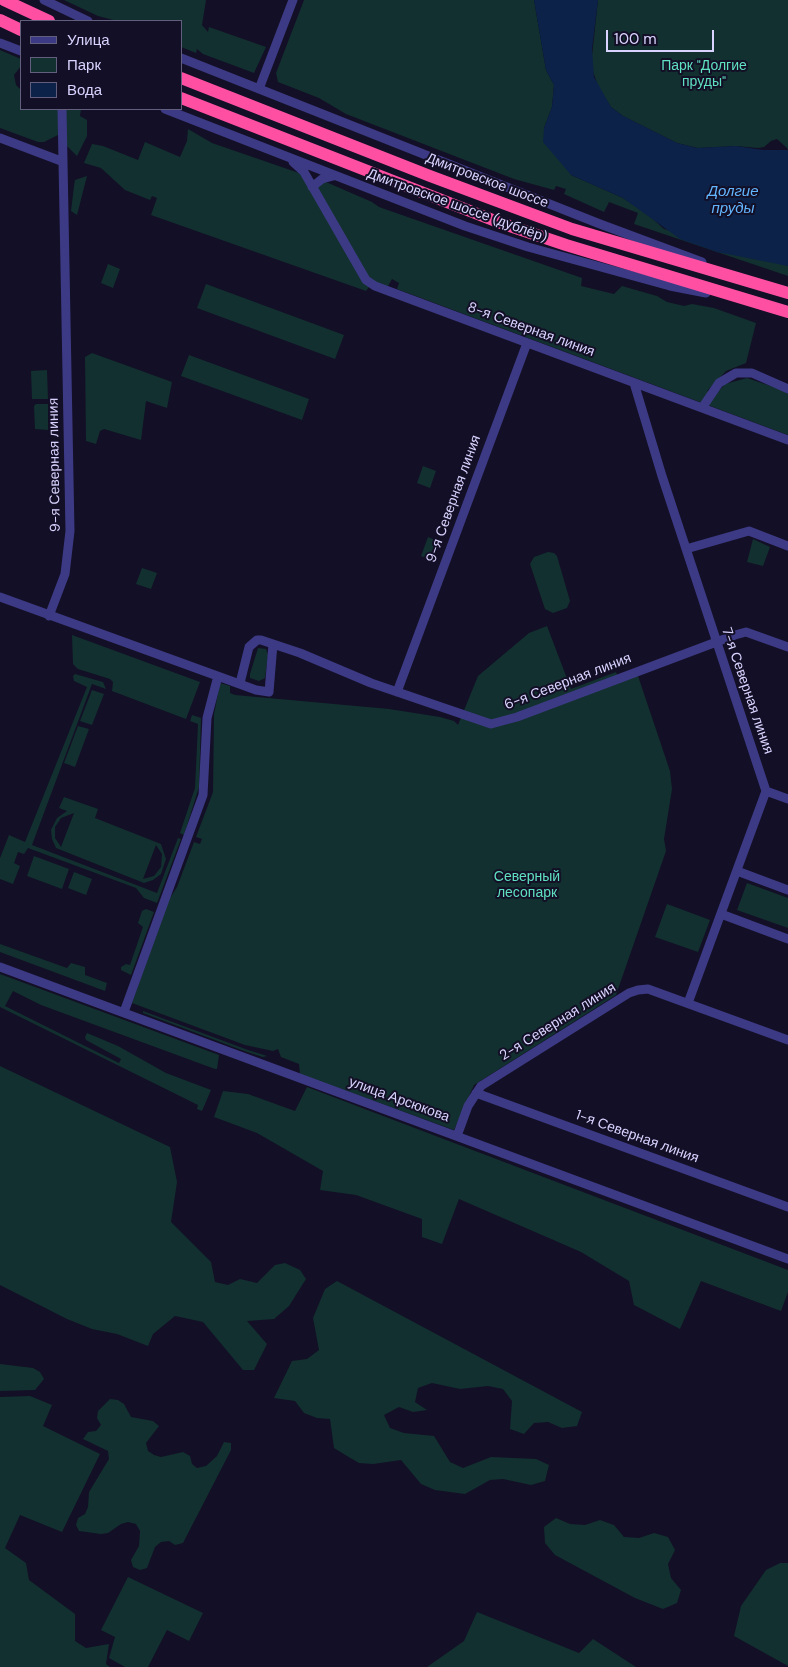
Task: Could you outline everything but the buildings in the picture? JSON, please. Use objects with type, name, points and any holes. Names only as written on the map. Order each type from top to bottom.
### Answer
[{"type":"highway","points":[[4,0],[46,20]]},
{"type":"highway","points":[[0,20],[20,30]]},
{"type":"highway","name":"Дмитровское шоссе","points":[[182,78],[572,228],[788,293]]},
{"type":"highway","points":[[182,98],[498,222],[566,245],[788,312]]},
{"type":"street","points":[[44,0],[86,20]]},
{"type":"street","points":[[259,89],[293,0]]},
{"type":"street","points":[[0,43],[20,51]]},
{"type":"street","points":[[182,58],[754,283]]},
{"type":"street","name":"9-я Северная линия","points":[[49,616],[65,574],[70,530],[61,161],[62,110]]},
{"type":"street","name":"Дмитровское шоссе (дублёр)","points":[[167,110],[337,177],[528,247],[670,286],[748,300]]},
{"type":"street","points":[[0,138],[61,161]]},
{"type":"street","name":"8-я Северная линия","points":[[289,158],[304,172],[366,280],[375,286],[788,440]]},
{"type":"street","points":[[312,187],[329,176],[337,177]]},
{"type":"street","name":"9-я Северная линия","points":[[396,692],[527,343]]},
{"type":"street","points":[[702,408],[719,383],[736,373],[752,373],[788,389]]},
{"type":"street","name":"7-я Северная линия","points":[[634,383],[716,642],[766,791]]},
{"type":"street","points":[[686,549],[749,531],[788,546]]},
{"type":"street","points":[[0,597],[218,676],[240,682],[256,690],[269,692],[273,644]]},
{"type":"street","name":"6-я Северная линия","points":[[240,682],[249,647],[259,640],[396,692],[491,724],[517,717],[746,632],[788,647]]},
{"type":"street","points":[[124,1012],[204,795],[207,718],[218,676]]},
{"type":"street","points":[[688,1003],[766,791],[788,799]]},
{"type":"street","points":[[737,871],[788,890]]},
{"type":"street","points":[[721,914],[788,938]]},
{"type":"street","name":"улица Арсюкова","points":[[0,967],[788,1259]]},
{"type":"street","name":"2-я Северная линия","points":[[457,1136],[481,1086],[629,994],[648,989],[788,1040]]},
{"type":"street","name":"1-я Северная линия","points":[[476,1093],[788,1207]]},
{"type":"green space","points":[[64,0],[206,0],[202,25],[208,32],[209,27],[266,47],[254,73],[203,54],[197,49],[196,53],[182,47],[182,20],[113,20],[98,16]]},
{"type":"green space","points":[[304,0],[534,0],[546,70],[554,85],[552,107],[544,128],[571,175],[623,198],[647,214],[664,229],[788,266],[788,276],[634,224],[638,213],[609,202],[604,212],[564,194],[566,189],[556,186],[554,190],[514,179],[346,114],[319,98],[278,82],[276,73]]},
{"type":"green space","name":"Парк \"Долгие пруды\"","points":[[598,0],[788,0],[788,149],[777,139],[764,147],[758,148],[736,146],[698,148],[677,143],[623,116],[611,107],[599,89],[591,65]]},
{"type":"green space","points":[[0,50],[20,59],[20,67],[14,75],[16,85],[20,89],[20,110],[58,110],[58,135],[44,142],[38,142],[0,128]]},
{"type":"green space","points":[[66,110],[81,110],[80,116],[87,120],[87,136],[77,156],[66,145]]},
{"type":"green space","points":[[188,129],[212,143],[299,173],[306,180],[326,182],[372,202],[379,207],[582,278],[581,286],[614,294],[622,286],[657,296],[667,302],[684,306],[692,304],[714,308],[756,323],[746,363],[726,371],[707,391],[716,394],[725,384],[747,378],[788,392],[788,435],[397,289],[399,283],[392,279],[388,286],[369,287],[366,291],[151,215],[157,198],[152,196],[150,200],[125,190],[101,168],[84,163],[92,144],[103,146],[138,160],[145,142],[180,157],[187,141]]},
{"type":"green space","points":[[87,176],[77,215],[71,211],[75,180]]},
{"type":"green space","points":[[108,264],[120,269],[113,288],[101,283]]},
{"type":"green space","points":[[206,284],[344,335],[335,359],[197,308]]},
{"type":"green space","points":[[92,353],[172,382],[167,408],[146,401],[141,440],[104,429],[100,431],[96,444],[86,441],[85,357]]},
{"type":"green space","points":[[189,355],[309,399],[302,420],[181,376]]},
{"type":"green space","points":[[47,370],[48,399],[32,399],[31,371]]},
{"type":"green space","points":[[36,404],[48,404],[48,430],[35,429],[34,406]]},
{"type":"green space","points":[[423,466],[436,471],[430,488],[417,483]]},
{"type":"green space","points":[[428,537],[440,542],[433,561],[421,556]]},
{"type":"green space","points":[[753,539],[770,547],[763,566],[747,562]]},
{"type":"green space","points":[[548,552],[554,553],[557,556],[570,601],[567,608],[553,613],[545,609],[530,564],[534,557]]},
{"type":"green space","points":[[142,568],[157,573],[151,589],[136,584]]},
{"type":"green space","name":"Северный лесопарк","points":[[547,626],[571,689],[616,672],[620,682],[638,676],[670,771],[672,789],[664,839],[666,851],[616,995],[474,1085],[454,1130],[300,1074],[299,1064],[281,1057],[278,1049],[273,1051],[245,1045],[132,1003],[168,901],[177,887],[194,842],[200,844],[202,839],[196,837],[213,792],[214,714],[220,683],[230,686],[230,693],[235,695],[389,709],[440,717],[454,721],[458,725],[478,676],[529,633]]},
{"type":"green space","points":[[72,635],[200,682],[186,719],[112,691],[113,682],[110,679],[78,669],[73,664]]},
{"type":"green space","points":[[258,648],[266,649],[268,655],[265,678],[259,681],[250,678]]},
{"type":"green space","points":[[75,674],[103,682],[106,689],[92,684],[32,845],[157,893],[178,838],[181,839],[157,903],[144,898],[136,888],[28,848],[24,854],[18,852],[14,863],[20,866],[13,884],[0,879],[0,858],[9,835],[25,842],[87,687],[74,681],[73,676]]},
{"type":"green space","points":[[92,690],[104,694],[92,725],[80,721]]},
{"type":"green space","points":[[192,715],[201,718],[199,787],[184,835],[180,833],[195,788],[198,724],[190,721]]},
{"type":"green space","points":[[78,726],[89,729],[75,767],[64,763]]},
{"type":"green space","points":[[64,797],[98,809],[95,818],[161,844],[166,859],[161,874],[153,880],[144,883],[56,848],[51,830],[57,818],[67,811],[59,808]],"holes":[[[74,813],[61,847],[55,838],[55,827],[61,818]],[[156,845],[162,854],[161,867],[154,876],[143,879]]]},
{"type":"green space","points":[[34,856],[69,869],[62,889],[27,876]]},
{"type":"green space","points":[[74,872],[92,879],[86,895],[68,888]]},
{"type":"green space","points":[[747,883],[788,898],[788,928],[737,910]]},
{"type":"green space","points":[[667,904],[710,920],[698,952],[655,937]]},
{"type":"green space","points":[[146,909],[154,912],[131,975],[121,970],[121,967],[126,964],[130,965],[143,927],[138,923],[142,911]]},
{"type":"green space","points":[[0,944],[67,968],[71,963],[85,967],[85,975],[107,983],[105,991],[0,952]]},
{"type":"green space","points":[[0,974],[219,1055],[217,1069],[215,1069],[41,1005],[13,991],[5,1006],[119,1063],[121,1059],[86,1040],[87,1033],[118,1046],[166,1073],[211,1090],[202,1111],[197,1109],[198,1105],[0,1007]]},
{"type":"green space","points":[[143,1011],[267,1056],[263,1057],[247,1052],[143,1013]]},
{"type":"green space","points":[[0,1066],[170,1147],[177,1182],[171,1222],[211,1262],[215,1282],[228,1285],[240,1279],[257,1283],[275,1265],[285,1263],[300,1270],[306,1279],[289,1306],[274,1319],[247,1321],[267,1344],[254,1370],[243,1370],[203,1322],[175,1316],[153,1334],[148,1346],[117,1334],[92,1329],[67,1319],[0,1285]]},
{"type":"green space","points":[[307,1087],[788,1270],[788,1292],[781,1311],[701,1281],[680,1329],[634,1305],[629,1281],[581,1252],[459,1199],[442,1244],[422,1237],[422,1219],[356,1195],[320,1190],[323,1171],[257,1133],[214,1117],[223,1091],[248,1094],[295,1111]]},
{"type":"green space","points":[[337,1281],[582,1412],[577,1426],[562,1428],[548,1422],[534,1423],[524,1434],[510,1429],[512,1401],[503,1389],[488,1386],[460,1389],[432,1383],[418,1388],[415,1402],[427,1410],[413,1412],[399,1407],[384,1415],[390,1428],[404,1433],[434,1436],[450,1462],[463,1468],[491,1457],[536,1459],[549,1465],[545,1481],[531,1485],[503,1479],[490,1480],[465,1494],[435,1490],[421,1484],[401,1460],[373,1464],[359,1463],[334,1448],[330,1419],[317,1418],[304,1413],[295,1401],[274,1398],[292,1361],[307,1359],[319,1350],[313,1318],[325,1289]]},
{"type":"green space","points":[[0,1364],[33,1368],[40,1372],[44,1379],[35,1390],[0,1391]]},
{"type":"green space","points":[[30,1396],[52,1405],[43,1426],[100,1454],[62,1532],[20,1515],[5,1548],[26,1563],[29,1580],[75,1614],[75,1641],[86,1648],[109,1644],[106,1664],[110,1667],[0,1667],[0,1397]]},
{"type":"green space","points":[[110,1399],[118,1400],[124,1404],[131,1417],[153,1421],[159,1426],[146,1443],[148,1451],[154,1455],[161,1457],[183,1452],[190,1456],[192,1464],[197,1468],[206,1466],[217,1456],[224,1442],[231,1443],[231,1450],[183,1543],[175,1545],[169,1541],[161,1542],[155,1547],[147,1568],[140,1570],[133,1567],[131,1560],[139,1546],[140,1531],[136,1524],[128,1522],[121,1524],[108,1533],[101,1534],[79,1531],[76,1525],[78,1518],[85,1514],[88,1507],[89,1492],[109,1459],[108,1451],[83,1439],[88,1432],[96,1431],[101,1425],[97,1418],[98,1411]]},
{"type":"green space","points":[[556,1518],[570,1524],[585,1525],[600,1520],[614,1525],[624,1537],[639,1538],[654,1533],[668,1537],[675,1550],[668,1564],[671,1578],[681,1590],[677,1603],[663,1609],[635,1598],[555,1555],[545,1543],[544,1527]]},
{"type":"green space","points":[[780,1563],[788,1563],[788,1666],[734,1636],[741,1606],[766,1570]]},
{"type":"green space","points":[[128,1577],[203,1613],[189,1641],[167,1630],[148,1667],[125,1667],[109,1658],[115,1637],[101,1630]]},
{"type":"green space","points":[[477,1612],[579,1653],[593,1639],[636,1667],[427,1667],[464,1641]]},
{"type":"water","name":"Долгие пруды","points":[[534,0],[598,0],[592,49],[594,77],[611,107],[623,116],[677,143],[697,148],[736,146],[763,150],[788,150],[788,266],[717,252],[680,239],[623,198],[571,175],[543,142],[544,128],[552,107],[554,85],[546,70]]}]
